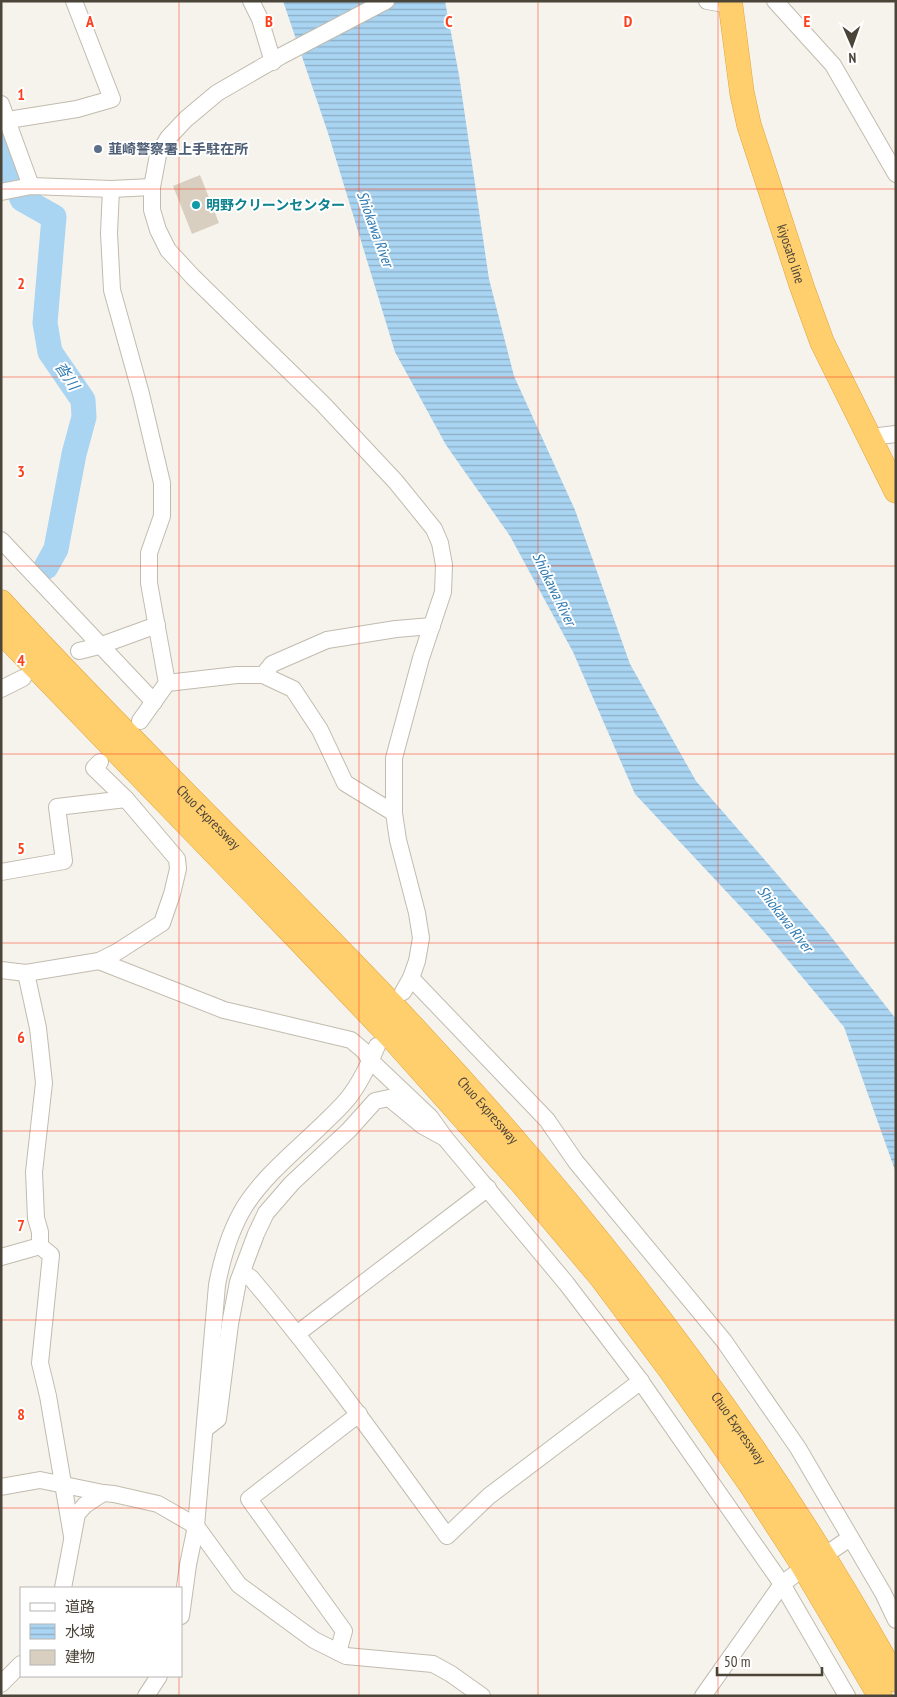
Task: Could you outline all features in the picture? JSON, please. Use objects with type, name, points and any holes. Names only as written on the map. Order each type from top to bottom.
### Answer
[{"type":"highway","name":"kiyosato line","points":[[722,3],[752,134],[802,287],[822,342],[896,491]]},
{"type":"highway","name":"Chuo Expressway","points":[[1,602],[410,1025],[541,1172],[616,1263],[692,1362],[768,1471],[816,1546],[896,1680]]},
{"type":"highway","name":"Chuo Expressway","points":[[1,631],[397,1043],[521,1182],[601,1277],[672,1372],[749,1482],[799,1559],[880,1696]]},
{"type":"street","points":[[8,120],[77,109],[112,99],[74,1]]},
{"type":"street","points":[[251,1],[277,59]]},
{"type":"street","points":[[386,1],[277,59],[217,94],[186,119],[168,138],[158,155],[152,188],[152,210],[158,230],[168,250],[322,404],[396,482],[434,529],[440,543],[443,558],[443,592],[421,658],[394,758],[394,813],[402,861],[417,913],[420,938],[416,961],[407,985],[547,1120],[576,1162],[724,1341],[798,1448],[883,1593],[896,1620]]},
{"type":"street","points":[[776,1],[833,65],[896,174]]},
{"type":"street","points":[[1,104],[8,120],[28,187]]},
{"type":"street","points":[[4,191],[28,187],[152,188]]},
{"type":"street","points":[[111,189],[109,233],[112,290],[141,394],[162,483],[162,516],[148,553],[149,584],[168,683]]},
{"type":"street","points":[[870,437],[896,434]]},
{"type":"street","points":[[1,540],[99,646],[154,702]]},
{"type":"street","points":[[79,651],[99,646],[157,625]]},
{"type":"street","points":[[263,675],[272,664],[327,640],[396,628],[432,626]]},
{"type":"street","points":[[140,721],[168,683],[237,675],[263,675],[294,689],[320,730],[345,783],[394,813]]},
{"type":"street","points":[[1,689],[23,678]]},
{"type":"street","points":[[1,970],[26,973],[99,961],[117,952],[162,923],[172,894],[178,869],[178,859],[126,799],[94,768],[100,762]]},
{"type":"street","points":[[1,872],[64,861],[57,807],[126,799]]},
{"type":"street","points":[[99,961],[224,1010],[351,1040],[364,1051],[374,1053],[430,1117],[445,1138],[566,1283],[788,1580],[847,1696]]},
{"type":"street","points":[[26,973],[38,1028],[44,1083],[34,1172],[36,1218],[40,1232],[40,1246]]},
{"type":"street","points":[[182,1609],[196,1526],[216,1285],[222,1261],[244,1207],[258,1189],[352,1094],[374,1053]]},
{"type":"street","points":[[205,1429],[218,1419],[230,1324],[238,1282],[266,1213],[292,1183],[349,1130],[375,1101],[389,1098],[422,1126],[445,1138]]},
{"type":"street","points":[[298,1333],[488,1188]]},
{"type":"street","points":[[1,1258],[40,1246]]},
{"type":"street","points":[[40,1246],[51,1254],[40,1363],[48,1396],[72,1536]]},
{"type":"street","points":[[242,1272],[252,1278],[298,1333],[447,1536],[488,1496],[640,1381]]},
{"type":"street","points":[[338,1652],[344,1631],[249,1499],[359,1414]]},
{"type":"street","points":[[1,1487],[40,1480],[158,1504],[196,1526],[239,1585],[314,1640],[346,1656],[432,1664],[451,1674],[482,1696]]},
{"type":"street","points":[[63,1587],[77,1514],[84,1505],[103,1493]]},
{"type":"street","points":[[834,1549],[850,1538]]},
{"type":"street","points":[[703,1696],[788,1580]]},
{"type":"street","points":[[1,1684],[20,1665]]},
{"type":"street","points":[[146,1696],[158,1677]]},
{"type":"water","name":"Shiokawa River","points":[[283,1],[445,1],[459,75],[489,279],[514,376],[575,510],[630,664],[696,781],[825,929],[896,1019],[896,1173],[844,1027],[767,935],[635,794],[573,652],[510,536],[446,445],[395,352],[328,133]]},
{"type":"building","name":"明野クリーンセンター","points":[[200,175],[219,223],[192,234],[173,186]]},
{"type":"waterway","name":"沓川","points":[[1,141],[22,199],[54,217],[45,323],[50,352],[83,400],[84,417],[74,454],[56,549],[46,567]]},
{"type":"place","name":"韮崎警察署上手駐在所","points":[[98,149]]},
{"type":"place","name":"明野クリーンセンター","points":[[196,205]]}]
